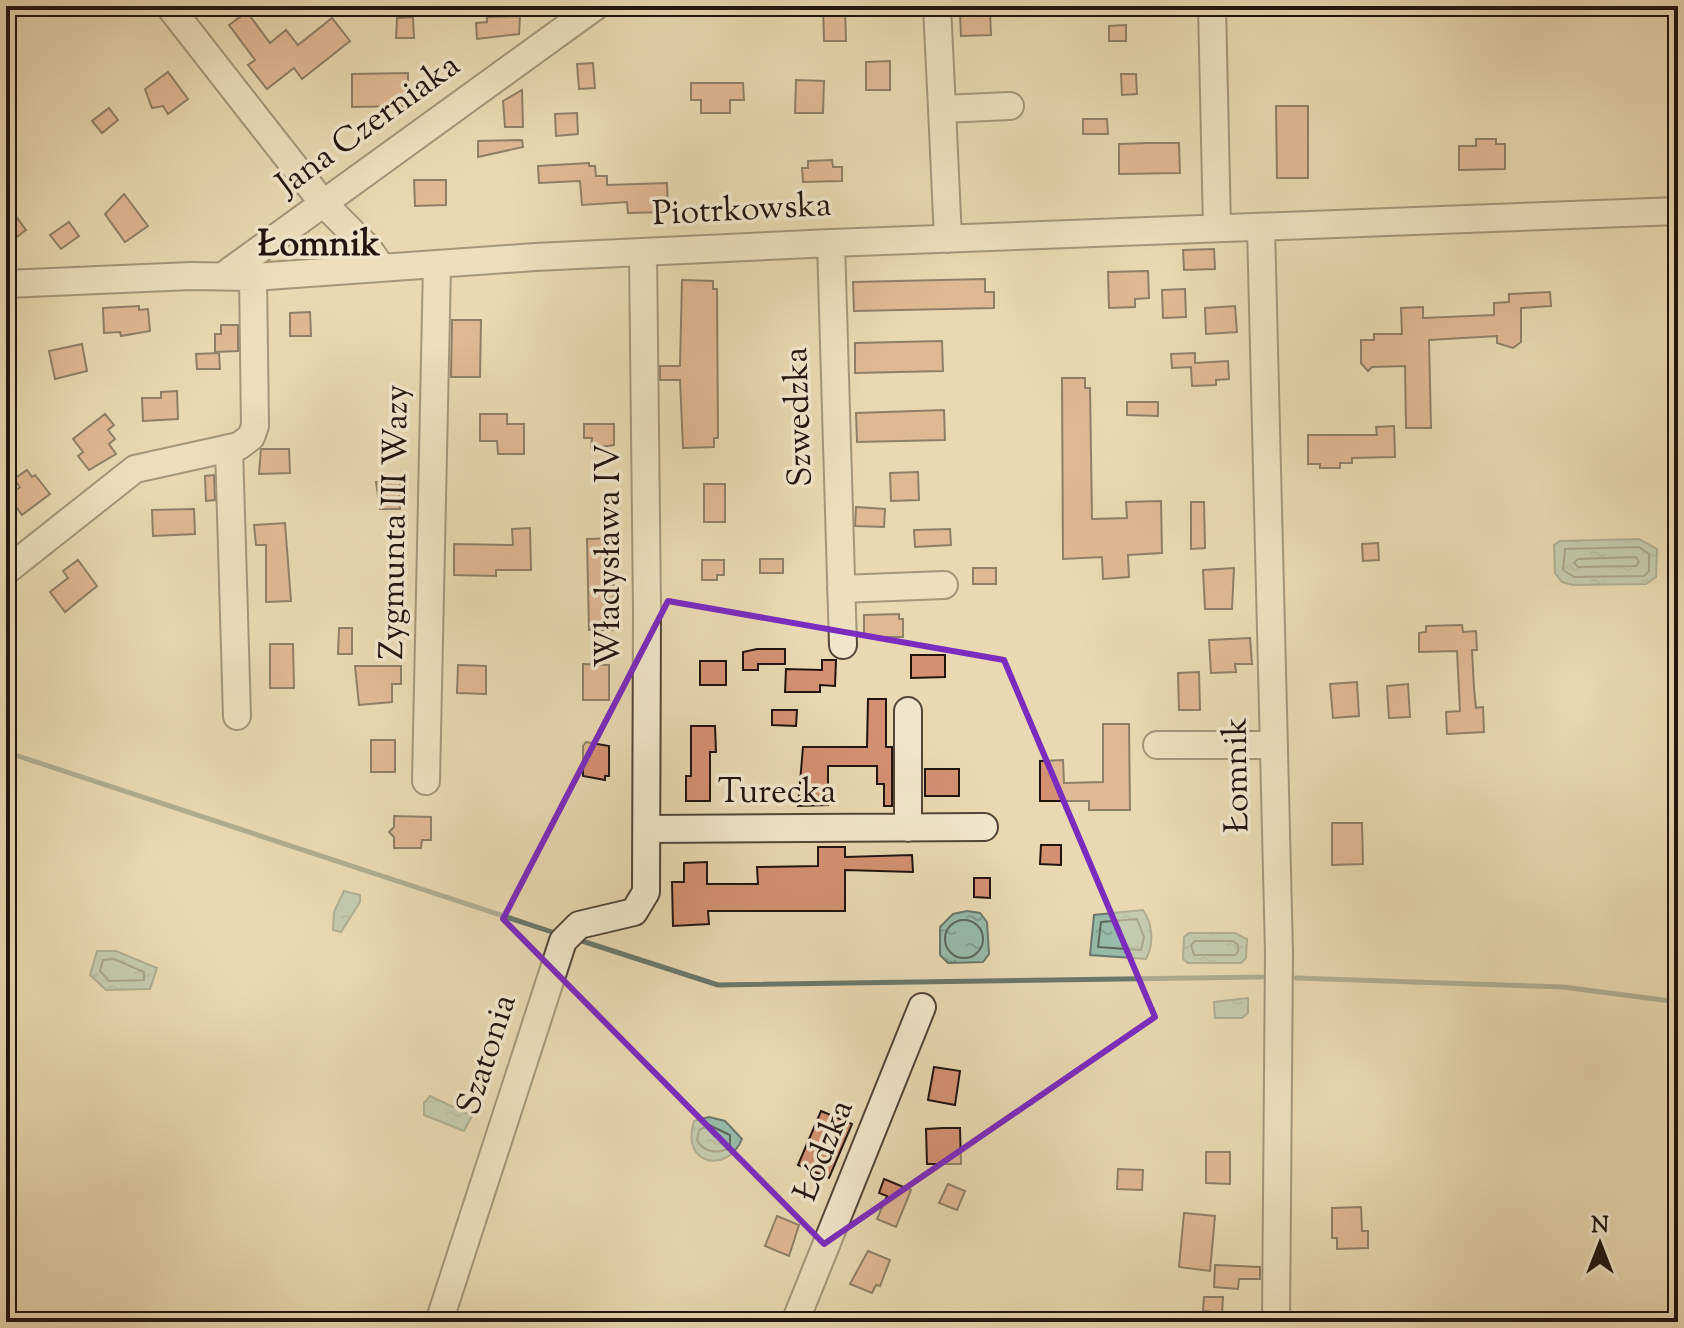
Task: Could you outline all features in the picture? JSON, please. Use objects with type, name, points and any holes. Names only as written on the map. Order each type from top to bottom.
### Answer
[{"type":"street","points":[[169,6],[323,203],[368,248],[382,268]]},
{"type":"street","name":"Jana Czerniaka","points":[[223,276],[596,6]]},
{"type":"street","points":[[937,6],[948,239]]},
{"type":"street","points":[[1212,6],[1217,228]]},
{"type":"street","points":[[942,109],[1010,106]]},
{"type":"street","name":"Piotrkowska","points":[[6,284],[253,277],[831,243],[1678,211]]},
{"type":"street","name":"Łomnik","points":[[1261,227],[1279,952],[1276,1322]]},
{"type":"street","name":"Szwedzka","points":[[831,243],[843,645]]},
{"type":"street","name":"Władysława IV","points":[[643,252],[646,859]]},
{"type":"street","name":"Zygmunta III Wazy","points":[[426,781],[437,265]]},
{"type":"street","points":[[6,571],[135,469],[239,446],[251,437],[255,426],[253,277]]},
{"type":"street","points":[[229,448],[237,716]]},
{"type":"street","points":[[841,589],[944,585]]},
{"type":"street","points":[[908,711],[908,828]]},
{"type":"street","points":[[1157,745],[1274,745]]},
{"type":"street","name":"Turecka","points":[[647,829],[984,827]]},
{"type":"street","name":"Szatonia","points":[[439,1322],[563,941],[579,925],[634,912],[646,892],[646,859]]},
{"type":"street","name":"Łódzka","points":[[795,1322],[922,1007]]},
{"type":"highlighted area","points":[[668,601],[1004,660],[1155,1017],[824,1244],[503,919]]},
{"type":"water","points":[[1639,539],[1657,549],[1656,577],[1646,584],[1573,585],[1562,582],[1555,573],[1554,545],[1560,541]]},
{"type":"water","points":[[344,891],[360,895],[360,902],[341,932],[333,930],[334,912]]},
{"type":"water","points":[[1143,910],[1151,934],[1146,959],[1090,955],[1094,915]]},
{"type":"water","points":[[967,911],[980,913],[987,922],[989,954],[983,962],[948,963],[940,955],[940,927],[953,914]]},
{"type":"water","points":[[1189,933],[1235,933],[1247,939],[1246,958],[1241,963],[1188,963],[1183,959],[1184,937]]},
{"type":"water","points":[[97,951],[116,951],[157,968],[150,989],[106,990],[90,975]]},
{"type":"water","points":[[1248,998],[1248,1013],[1242,1018],[1215,1018],[1214,1002]]},
{"type":"water","points":[[430,1096],[472,1116],[464,1131],[424,1115],[424,1103]]},
{"type":"water","points":[[709,1117],[725,1121],[742,1139],[735,1150],[717,1161],[699,1156],[691,1136],[694,1121]]},
{"type":"building","points":[[823,6],[845,6],[846,41],[824,41]]},
{"type":"building","points":[[247,12],[270,43],[286,30],[298,45],[332,18],[350,41],[302,79],[294,68],[267,89],[248,65],[255,60],[229,25]]},
{"type":"building","points":[[990,12],[991,35],[961,36],[960,13]]},
{"type":"building","points":[[520,16],[519,34],[477,39],[476,23],[487,22],[487,17]]},
{"type":"building","points":[[413,17],[414,38],[396,38],[397,18]]},
{"type":"building","points":[[1126,25],[1126,41],[1109,41],[1109,26]]},
{"type":"building","points":[[890,61],[890,90],[866,90],[866,62]]},
{"type":"building","points":[[593,63],[595,88],[579,89],[577,64]]},
{"type":"building","points":[[168,72],[188,99],[168,114],[163,106],[152,108],[145,89]]},
{"type":"building","points":[[408,73],[408,106],[352,107],[352,74]]},
{"type":"building","points":[[1121,74],[1136,74],[1137,94],[1122,95]]},
{"type":"building","points":[[796,80],[824,81],[823,113],[795,113]]},
{"type":"building","points":[[691,83],[743,83],[744,100],[730,100],[730,113],[701,113],[701,100],[691,100]]},
{"type":"building","points":[[522,90],[523,127],[505,127],[503,101]]},
{"type":"building","points":[[1276,106],[1308,106],[1308,178],[1277,178]]},
{"type":"building","points":[[109,108],[118,120],[102,133],[92,121]]},
{"type":"building","points":[[577,113],[578,134],[556,136],[555,114]]},
{"type":"building","points":[[1083,119],[1107,119],[1108,134],[1083,134]]},
{"type":"building","points":[[1476,139],[1496,139],[1496,144],[1505,144],[1505,169],[1459,170],[1459,146],[1476,146]]},
{"type":"building","points":[[522,140],[523,147],[478,157],[478,141]]},
{"type":"building","points":[[1179,143],[1180,173],[1119,174],[1119,144]]},
{"type":"building","points":[[832,160],[833,167],[842,167],[842,181],[803,182],[802,168],[808,168],[808,161]]},
{"type":"building","points":[[589,163],[589,166],[595,166],[596,176],[607,176],[607,185],[667,183],[668,212],[628,213],[627,202],[582,205],[580,181],[539,183],[538,166]]},
{"type":"building","points":[[414,180],[446,180],[446,205],[415,206]]},
{"type":"building","points":[[124,194],[148,226],[125,242],[105,214]]},
{"type":"building","points":[[6,203],[26,230],[6,245]]},
{"type":"building","points":[[69,222],[79,236],[61,249],[50,235]]},
{"type":"building","points":[[1214,249],[1215,269],[1184,270],[1183,250]]},
{"type":"building","points":[[1148,271],[1149,298],[1135,299],[1135,307],[1109,308],[1108,272]]},
{"type":"building","points":[[985,279],[985,292],[994,292],[994,308],[854,311],[853,282]]},
{"type":"building","points":[[682,280],[713,281],[713,289],[717,289],[718,438],[714,438],[714,447],[683,448],[680,380],[660,380],[660,366],[680,366]]},
{"type":"building","points":[[1185,289],[1186,317],[1163,318],[1162,290]]},
{"type":"building","points":[[1550,292],[1551,306],[1521,308],[1521,342],[1513,348],[1497,343],[1497,336],[1429,340],[1431,428],[1406,428],[1405,366],[1372,367],[1368,371],[1361,363],[1361,340],[1374,340],[1374,334],[1402,334],[1401,308],[1423,307],[1423,318],[1494,315],[1494,303],[1509,302],[1509,294]]},
{"type":"building","points":[[139,306],[139,310],[148,309],[150,331],[121,336],[120,332],[104,333],[103,308]]},
{"type":"building","points":[[1235,306],[1237,332],[1206,334],[1205,308]]},
{"type":"building","points":[[310,312],[311,336],[290,336],[290,313]]},
{"type":"building","points":[[452,320],[481,320],[480,377],[451,377]]},
{"type":"building","points":[[221,325],[238,325],[238,351],[215,352],[215,334],[221,334]]},
{"type":"building","points":[[942,341],[943,371],[855,373],[855,343]]},
{"type":"building","points":[[82,344],[87,371],[55,379],[49,351]]},
{"type":"building","points":[[219,353],[220,369],[197,369],[196,354]]},
{"type":"building","points":[[1195,353],[1195,363],[1228,361],[1229,379],[1216,380],[1216,385],[1192,386],[1191,367],[1172,368],[1171,354]]},
{"type":"building","points":[[1062,378],[1085,378],[1085,388],[1090,388],[1092,519],[1127,518],[1126,502],[1161,501],[1162,553],[1128,555],[1129,577],[1103,579],[1102,557],[1063,559]]},
{"type":"building","points":[[177,391],[178,419],[143,421],[142,398],[161,398],[161,392]]},
{"type":"building","points":[[1127,402],[1158,402],[1158,416],[1127,415]]},
{"type":"building","points":[[944,410],[945,440],[857,442],[856,413]]},
{"type":"building","points":[[105,414],[114,425],[108,430],[115,439],[109,444],[116,454],[89,470],[78,456],[83,452],[73,439]]},
{"type":"building","points":[[480,414],[507,414],[507,424],[524,424],[524,454],[498,454],[497,441],[480,441]]},
{"type":"building","points":[[584,424],[614,424],[614,445],[591,448],[592,438],[584,438]]},
{"type":"building","points":[[1394,426],[1395,457],[1352,458],[1352,463],[1340,463],[1340,468],[1320,468],[1320,464],[1308,464],[1308,435],[1377,435],[1376,427]]},
{"type":"building","points":[[261,449],[289,449],[290,473],[259,474]]},
{"type":"building","points":[[27,470],[50,494],[22,515],[8,496],[20,487],[14,479]]},
{"type":"building","points":[[918,472],[919,500],[891,501],[890,473]]},
{"type":"building","points":[[214,475],[215,500],[206,501],[205,476]]},
{"type":"building","points":[[376,482],[400,482],[400,509],[380,509]]},
{"type":"building","points":[[704,484],[725,484],[725,522],[704,522]]},
{"type":"building","points":[[1191,502],[1204,502],[1205,548],[1191,549]]},
{"type":"building","points":[[856,507],[885,509],[884,527],[855,526]]},
{"type":"building","points":[[194,509],[195,534],[153,536],[152,510]]},
{"type":"building","points":[[285,523],[291,601],[266,602],[266,545],[256,545],[254,525]]},
{"type":"building","points":[[530,528],[531,570],[496,570],[496,576],[454,575],[454,544],[513,545],[512,529]]},
{"type":"building","points":[[950,529],[951,545],[915,547],[914,530]]},
{"type":"building","points":[[614,538],[613,630],[589,630],[587,539]]},
{"type":"building","points":[[1378,543],[1379,560],[1363,561],[1362,544]]},
{"type":"building","points":[[760,559],[783,559],[783,573],[760,573]]},
{"type":"building","points":[[78,560],[97,586],[65,612],[50,592],[68,578],[63,571]]},
{"type":"building","points":[[702,560],[724,560],[724,575],[717,575],[717,580],[702,580]]},
{"type":"building","points":[[973,568],[996,568],[996,584],[973,584]]},
{"type":"building","points":[[1234,568],[1232,609],[1205,609],[1203,570]]},
{"type":"building","points":[[899,614],[899,619],[903,619],[903,637],[864,637],[864,615]]},
{"type":"building","points":[[1462,625],[1463,632],[1476,631],[1477,650],[1472,650],[1474,688],[1476,708],[1483,707],[1484,732],[1447,734],[1446,712],[1460,711],[1457,651],[1419,652],[1419,633],[1426,632],[1426,626]]},
{"type":"building","points":[[339,628],[352,628],[352,654],[338,654]]},
{"type":"building","points":[[1250,638],[1252,664],[1235,664],[1236,672],[1211,673],[1209,640]]},
{"type":"building","points":[[270,644],[293,644],[294,688],[270,688]]},
{"type":"building","points":[[785,649],[785,664],[758,664],[758,670],[743,670],[743,652]]},
{"type":"building","points":[[911,655],[945,655],[945,677],[911,678]]},
{"type":"building","points":[[822,660],[836,660],[835,686],[820,685],[820,692],[785,692],[786,669],[822,670]]},
{"type":"building","points":[[700,661],[726,661],[726,685],[700,685]]},
{"type":"building","points":[[583,664],[609,665],[609,700],[583,700]]},
{"type":"building","points":[[458,665],[486,666],[486,694],[457,693]]},
{"type":"building","points":[[355,666],[401,666],[401,684],[392,684],[392,702],[359,705]]},
{"type":"building","points":[[1199,672],[1200,710],[1179,710],[1178,673]]},
{"type":"building","points":[[1357,682],[1359,716],[1333,718],[1330,684]]},
{"type":"building","points":[[1408,684],[1410,717],[1389,718],[1387,686]]},
{"type":"building","points":[[868,699],[886,699],[886,747],[892,747],[892,806],[884,806],[884,784],[877,784],[877,766],[828,766],[828,805],[798,806],[803,747],[867,747]]},
{"type":"building","points":[[772,710],[797,710],[796,726],[772,725]]},
{"type":"building","points":[[1103,724],[1129,724],[1130,810],[1089,810],[1089,801],[1040,801],[1040,761],[1063,760],[1064,783],[1103,782]]},
{"type":"building","points":[[691,726],[715,726],[716,752],[710,752],[710,801],[686,801],[686,776],[691,776]]},
{"type":"building","points":[[371,740],[395,740],[395,772],[371,772]]},
{"type":"building","points":[[586,742],[609,746],[609,776],[605,776],[605,780],[583,776],[583,746]]},
{"type":"building","points":[[925,769],[959,769],[959,796],[925,796]]},
{"type":"building","points":[[394,816],[431,817],[431,840],[422,840],[421,848],[394,848],[394,837],[389,832],[394,827]]},
{"type":"building","points":[[1332,823],[1362,823],[1363,864],[1332,865]]},
{"type":"building","points":[[1041,845],[1061,845],[1061,865],[1040,864]]},
{"type":"building","points":[[818,847],[845,847],[845,857],[912,855],[913,872],[845,870],[845,911],[708,911],[709,924],[673,926],[672,882],[684,882],[684,863],[707,862],[707,884],[758,884],[757,867],[818,866]]},
{"type":"building","points":[[974,878],[990,878],[990,898],[974,897]]},
{"type":"building","points":[[934,1067],[960,1071],[955,1105],[928,1100]]},
{"type":"building","points":[[821,1111],[852,1124],[829,1178],[798,1165]]},
{"type":"building","points":[[960,1128],[961,1164],[927,1164],[926,1129]]},
{"type":"building","points":[[1206,1152],[1230,1152],[1230,1184],[1206,1183]]},
{"type":"building","points":[[1118,1169],[1143,1170],[1142,1190],[1117,1189]]},
{"type":"building","points":[[884,1179],[911,1190],[896,1227],[877,1219],[887,1196],[879,1193]]},
{"type":"building","points":[[948,1184],[965,1191],[957,1210],[939,1203]]},
{"type":"building","points":[[1361,1207],[1362,1231],[1368,1231],[1368,1248],[1337,1249],[1337,1238],[1332,1238],[1332,1208]]},
{"type":"building","points":[[1184,1213],[1215,1216],[1210,1271],[1179,1267]]},
{"type":"building","points":[[777,1216],[799,1225],[789,1256],[765,1246]]},
{"type":"building","points":[[868,1251],[890,1260],[880,1286],[876,1285],[872,1293],[850,1284]]},
{"type":"building","points":[[1215,1265],[1260,1267],[1260,1279],[1239,1279],[1238,1289],[1214,1287]]},
{"type":"building","points":[[1204,1297],[1223,1297],[1222,1313],[1203,1311]]},
{"type":"waterway","points":[[6,752],[552,932]]},
{"type":"waterway","points":[[579,940],[718,985],[1262,977]]},
{"type":"waterway","points":[[1296,978],[1563,987],[1678,1002]]},
{"type":"district","name":"Łomnik","points":[[319,246]]}]
